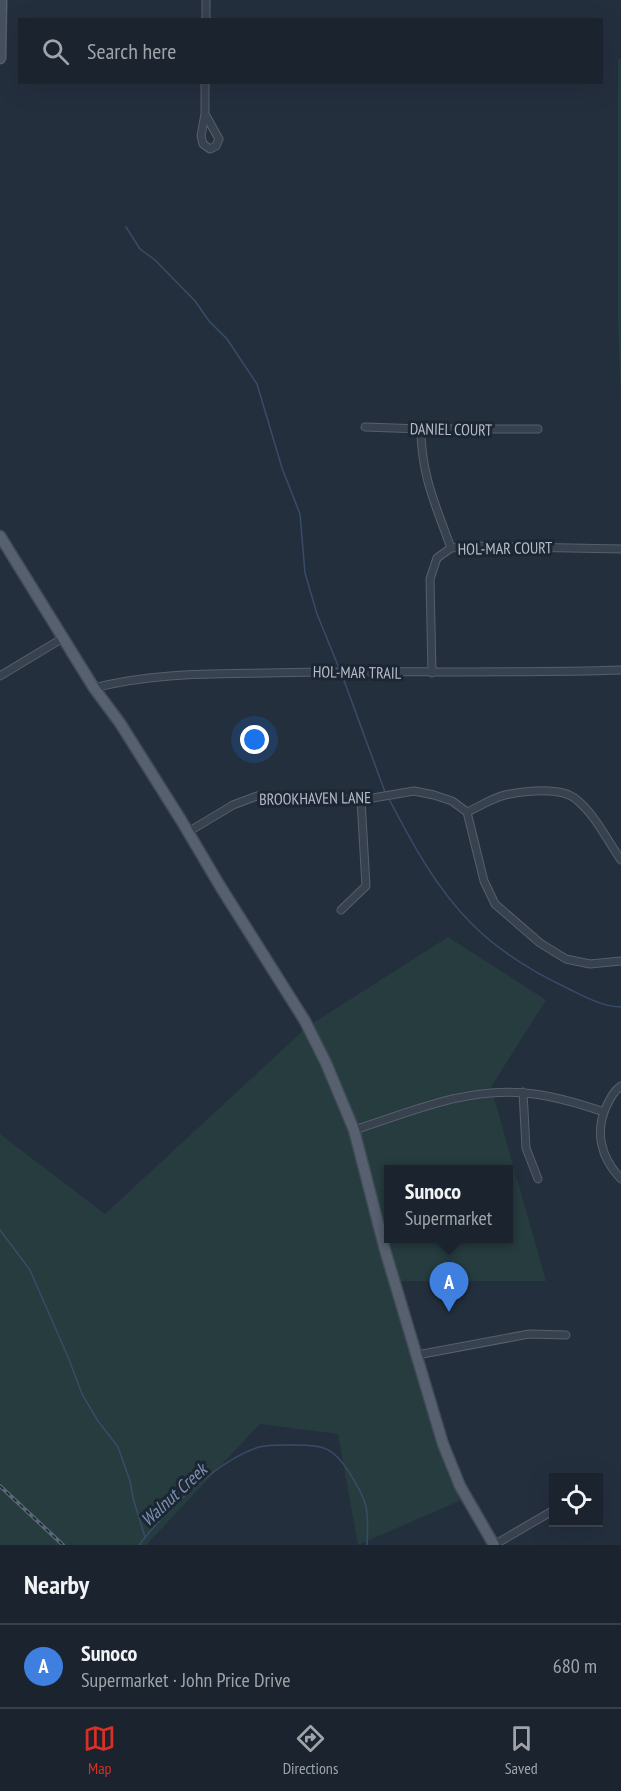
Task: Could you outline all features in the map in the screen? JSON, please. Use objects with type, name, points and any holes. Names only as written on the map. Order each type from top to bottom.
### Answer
[{"type":"main road","points":[[0,536],[94,688],[120,723],[305,1021],[345,1105],[354,1130],[385,1250],[436,1421],[456,1475],[494,1545]]},
{"type":"street","points":[[0,58],[1,0]]},
{"type":"street","points":[[206,0],[206,18]]},
{"type":"street","points":[[205,84],[205,114]]},
{"type":"street","name":"DANIEL COURT","points":[[365,427],[538,429]]},
{"type":"street","points":[[421,429],[421,455],[426,482],[451,548]]},
{"type":"street","name":"HOL-MAR COURT","points":[[432,673],[430,579],[437,558],[451,548],[476,546],[621,549]]},
{"type":"street","points":[[0,676],[63,638]]},
{"type":"street","name":"HOL-MAR TRAIL","points":[[94,688],[117,682],[160,677],[308,672],[621,670]]},
{"type":"street","name":"BROOKHAVEN LANE","points":[[188,832],[232,806],[257,796],[360,800],[414,791],[452,801],[467,812]]},
{"type":"street","points":[[621,860],[591,814],[575,798],[561,792],[532,791],[510,794],[467,812],[484,881],[495,904],[540,944],[566,959],[590,964],[621,961]]},
{"type":"street","points":[[341,910],[366,886],[360,800]]},
{"type":"street","points":[[621,1086],[613,1094],[604,1112],[600,1130],[601,1147],[610,1168],[621,1179]]},
{"type":"street","points":[[354,1130],[436,1104],[473,1095],[523,1092],[572,1101],[604,1112]]},
{"type":"street","points":[[523,1092],[526,1148],[538,1179]]},
{"type":"street","points":[[417,1355],[529,1334],[566,1335]]},
{"type":"street","points":[[494,1545],[549,1513]]},
{"type":"green space","points":[[618,59],[621,59],[621,406],[618,321]]},
{"type":"green space","points":[[448,937],[546,1000],[491,1087],[546,1281],[395,1281],[466,1498],[358,1545],[338,1434],[260,1424],[146,1545],[0,1545],[0,1134],[105,1214],[307,1027]]},
{"type":"waterway","points":[[126,227],[140,249],[155,260],[195,301],[209,321],[227,339],[257,384],[282,468],[300,514],[305,573],[317,614],[339,668]]},
{"type":"waterway","points":[[342,675],[385,792]]},
{"type":"waterway","points":[[389,799],[416,849],[448,897],[483,935],[518,961],[556,983],[594,1001],[621,1007]]},
{"type":"waterway","points":[[0,1230],[30,1270],[82,1394],[98,1421],[118,1447],[145,1537]]},
{"type":"waterway","name":"Walnut Creek","points":[[139,1545],[163,1517],[193,1488],[227,1463],[243,1454],[268,1445],[320,1447],[338,1457],[364,1499],[368,1523],[367,1545]]},
{"type":"railway","points":[[0,1486],[63,1545]]},
{"type":"place","name":"Sunoco","points":[[449,1312]]}]
